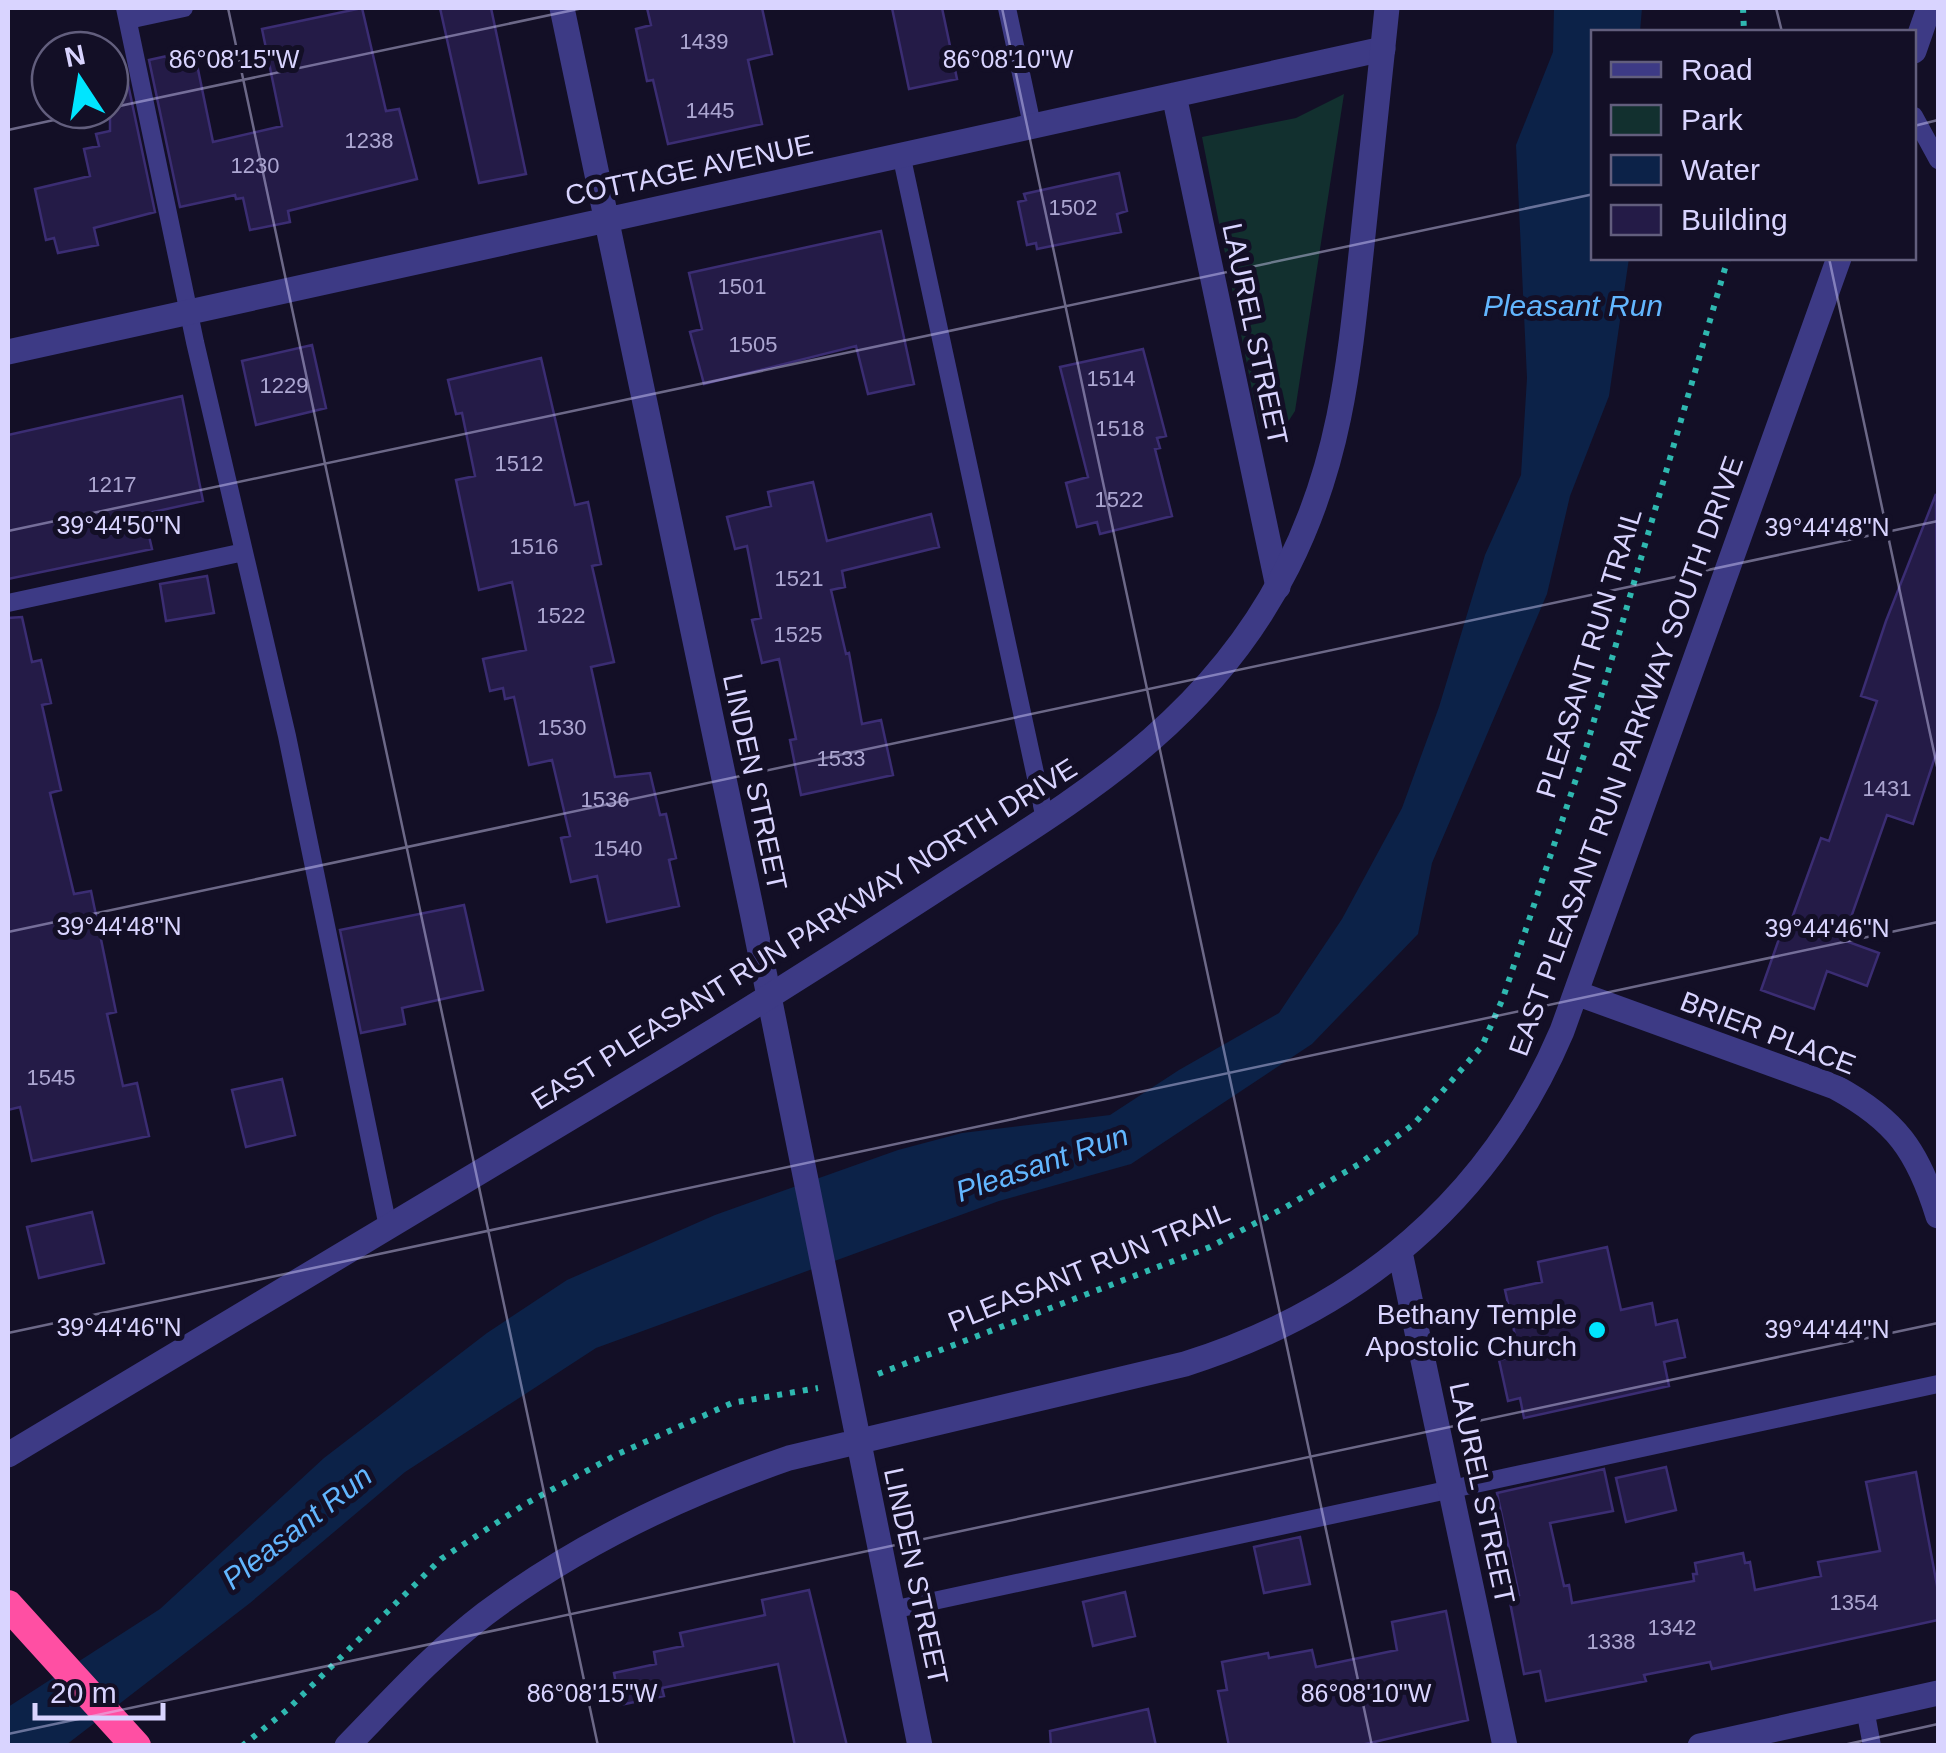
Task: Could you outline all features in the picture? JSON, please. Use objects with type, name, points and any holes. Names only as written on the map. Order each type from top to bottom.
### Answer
[{"type":"highway","points":[[8,1605],[136,1746]]},
{"type":"street","name":"LINDEN STREET","points":[[562,8],[920,1746]]},
{"type":"street","name":"EAST PLEASANT RUN PARKWAY NORTH DRIVE","points":[[8,1455],[768,999],[1110,776],[1198,696],[1278,586],[1312,514],[1331,459],[1345,400],[1387,8]]},
{"type":"street","points":[[1916,45],[1929,8]]},
{"type":"street","name":"COTTAGE AVENUE","points":[[8,352],[1383,49]]},
{"type":"street","name":"LAUREL STREET","points":[[1174,95],[1278,586]]},
{"type":"street","name":"EAST PLEASANT RUN PARKWAY SOUTH DRIVE","points":[[346,1746],[469,1628],[533,1580],[655,1513],[788,1458],[1212,1356],[1277,1330],[1362,1280],[1400,1252],[1453,1203],[1516,1122],[1554,1050],[1839,260]]},
{"type":"street","name":"BRIER PLACE","points":[[1576,993],[1835,1087],[1869,1106],[1897,1131],[1917,1162],[1938,1216]]},
{"type":"street","name":"LAUREL STREET","points":[[1400,1252],[1505,1746]]},
{"type":"street","points":[[1700,1746],[1938,1693]]},
{"type":"lane","points":[[184,8],[126,14],[189,312],[287,736],[388,1227]]},
{"type":"lane","points":[[1007,8],[1032,126]]},
{"type":"lane","points":[[1916,120],[1938,160]]},
{"type":"lane","points":[[901,154],[1045,818]]},
{"type":"lane","points":[[8,603],[244,552]]},
{"type":"lane","points":[[892,1610],[1938,1384]]},
{"type":"lane","points":[[1865,1709],[1872,1746]]},
{"type":"path","name":"PLEASANT RUN TRAIL","points":[[242,1746],[287,1710],[441,1559],[527,1503],[618,1454],[732,1403],[846,1384],[900,1368],[1210,1247],[1358,1164],[1414,1124],[1482,1046],[1503,998],[1584,755],[1727,260]]},
{"type":"green space","points":[[1344,94],[1295,411],[1284,428],[1268,432],[1259,425],[1202,137],[1296,118]]},
{"type":"water","name":"Pleasant Run","points":[[1554,8],[1642,8],[1640,30],[1591,30],[1591,260],[1629,260],[1609,396],[1570,496],[1547,594],[1432,863],[1418,934],[1312,1044],[1131,1164],[999,1201],[596,1348],[405,1472],[250,1603],[66,1745],[8,1746],[8,1707],[160,1609],[324,1458],[487,1333],[567,1280],[715,1215],[898,1150],[962,1133],[1110,1115],[1279,1013],[1342,919],[1402,808],[1439,707],[1485,555],[1521,475],[1527,378],[1516,145],[1553,52]]},
{"type":"building","points":[[362,8],[386,111],[399,109],[417,179],[288,211],[290,222],[250,230],[243,198],[236,199],[235,195],[180,207],[149,60],[194,50],[213,142],[282,126],[262,29]]},
{"type":"building","points":[[440,8],[491,8],[526,174],[479,183]]},
{"type":"building","points":[[647,8],[762,8],[772,54],[748,60],[762,124],[668,144],[653,80],[647,81],[636,29],[651,25]]},
{"type":"building","points":[[892,8],[942,8],[957,79],[909,89]]},
{"type":"building","points":[[130,93],[155,212],[94,228],[98,245],[58,253],[54,238],[46,240],[35,189],[90,176],[84,149],[99,146],[96,134],[130,130]]},
{"type":"building","points":[[1119,173],[1127,211],[1117,214],[1121,232],[1037,249],[1036,243],[1027,245],[1018,202],[1026,200],[1024,194]]},
{"type":"building","points":[[881,231],[914,384],[868,394],[856,346],[704,384],[690,332],[702,329],[689,273]]},
{"type":"building","points":[[312,345],[326,408],[256,425],[242,361]]},
{"type":"building","points":[[1143,349],[1166,436],[1157,438],[1160,448],[1155,449],[1172,516],[1100,534],[1097,522],[1077,527],[1066,483],[1088,477],[1060,367]]},
{"type":"building","points":[[541,358],[575,505],[588,502],[601,564],[592,566],[614,662],[591,667],[615,777],[650,773],[660,815],[666,814],[676,858],[669,860],[679,906],[607,922],[597,876],[571,882],[561,838],[570,836],[552,760],[529,765],[514,697],[505,699],[503,688],[490,691],[483,659],[526,650],[512,582],[479,590],[456,480],[475,476],[462,413],[456,414],[448,380]]},
{"type":"building","points":[[182,396],[203,501],[144,514],[152,549],[8,579],[8,435]]},
{"type":"building","points":[[813,482],[827,541],[931,514],[939,547],[842,571],[845,587],[831,590],[846,654],[849,653],[862,724],[881,720],[893,775],[801,795],[790,740],[796,739],[779,659],[762,663],[752,620],[761,618],[747,546],[735,549],[727,517],[771,506],[768,492]]},
{"type":"building","points":[[1936,494],[1938,748],[1913,824],[1887,815],[1843,940],[1879,953],[1867,986],[1827,971],[1814,1009],[1761,990],[1821,838],[1829,841],[1877,701],[1861,696]]},
{"type":"building","points":[[207,576],[214,613],[166,621],[160,584]]},
{"type":"building","points":[[22,617],[32,662],[41,660],[51,703],[42,705],[61,790],[50,793],[74,894],[91,891],[116,1012],[107,1014],[123,1086],[137,1083],[149,1136],[32,1161],[20,1107],[8,1110],[8,618]]},
{"type":"building","points":[[464,905],[483,990],[402,1008],[405,1024],[361,1033],[340,930]]},
{"type":"building","points":[[282,1079],[295,1135],[246,1147],[232,1090]]},
{"type":"building","points":[[92,1212],[104,1263],[39,1278],[27,1227]]},
{"type":"building","name":"Bethany Temple Apostolic Church","points":[[1607,1247],[1621,1310],[1652,1303],[1656,1325],[1677,1320],[1685,1357],[1664,1362],[1669,1386],[1524,1418],[1520,1398],[1508,1401],[1499,1360],[1515,1356],[1510,1336],[1515,1335],[1505,1290],[1542,1282],[1538,1262]]},
{"type":"building","points":[[1666,1467],[1676,1510],[1626,1522],[1616,1478]]},
{"type":"building","points":[[1604,1469],[1613,1511],[1550,1523],[1564,1586],[1569,1585],[1572,1603],[1694,1581],[1695,1563],[1743,1553],[1745,1563],[1750,1562],[1755,1590],[1821,1576],[1818,1562],[1880,1551],[1866,1482],[1916,1472],[1938,1591],[1938,1620],[1712,1669],[1710,1662],[1644,1675],[1646,1681],[1546,1701],[1540,1671],[1524,1674],[1509,1597],[1519,1595],[1497,1493]]},
{"type":"building","points":[[1300,1537],[1310,1584],[1264,1593],[1254,1547]]},
{"type":"building","points":[[809,1590],[847,1746],[795,1746],[778,1664],[662,1688],[664,1696],[620,1705],[614,1673],[656,1664],[654,1652],[683,1646],[680,1633],[765,1615],[762,1600]]},
{"type":"building","points":[[1125,1592],[1135,1636],[1093,1646],[1083,1602]]},
{"type":"building","points":[[1446,1611],[1468,1720],[1357,1746],[1229,1746],[1218,1691],[1227,1690],[1222,1662],[1312,1650],[1316,1667],[1397,1650],[1392,1622]]},
{"type":"building","points":[[1148,1709],[1156,1746],[1051,1746],[1050,1731]]},
{"type":"place","name":"Bethany Temple Apostolic Church","points":[[1597,1330]]}]
